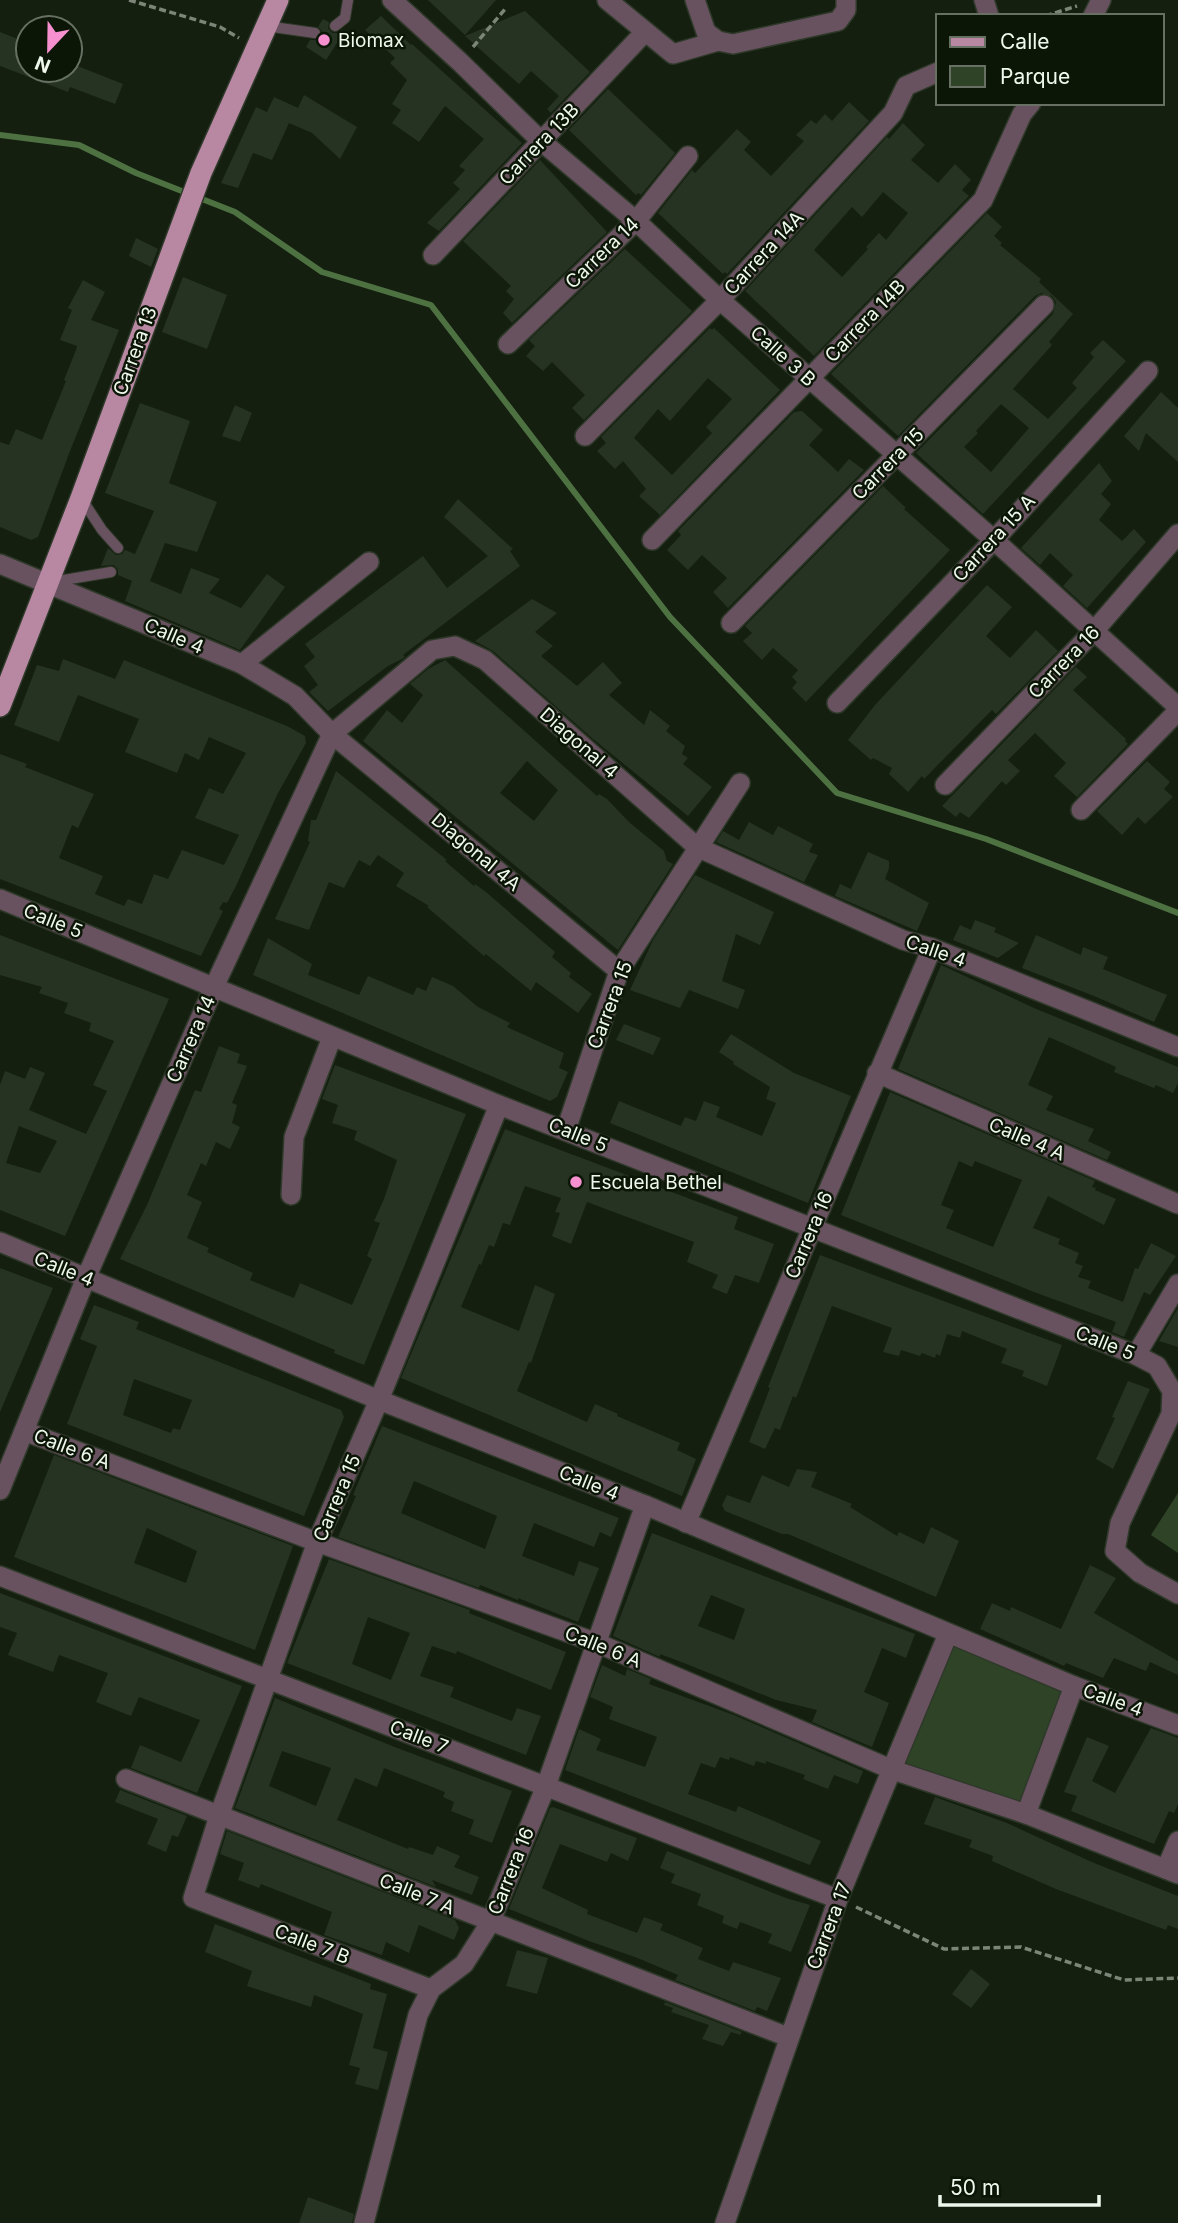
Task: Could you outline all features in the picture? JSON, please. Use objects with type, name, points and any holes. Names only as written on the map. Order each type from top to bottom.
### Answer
[{"type":"main road","name":"Carrera 13","points":[[0,706],[81,498],[201,173],[278,0]]},
{"type":"street","name":"Calle 3 B","points":[[392,0],[541,141],[636,221],[720,300],[994,540],[1178,709]]},
{"type":"street","points":[[607,0],[673,54],[718,41]]},
{"type":"street","points":[[695,0],[706,32],[718,41],[733,44],[838,21],[846,10],[846,0]]},
{"type":"street","name":"Carrera 13B","points":[[433,255],[645,32]]},
{"type":"street","name":"Carrera 14A","points":[[585,436],[720,300],[893,113],[906,86],[936,73]]},
{"type":"street","name":"Carrera 14B","points":[[652,540],[983,200],[1024,107]]},
{"type":"street","name":"Carrera 14","points":[[508,344],[636,221],[688,156]]},
{"type":"street","name":"Carrera 15","points":[[731,622],[1044,305]]},
{"type":"street","name":"Carrera 15 A","points":[[837,703],[994,540],[1148,371]]},
{"type":"street","name":"Carrera 16","points":[[945,785],[1094,631],[1178,534]]},
{"type":"street","points":[[242,664],[369,562]]},
{"type":"street","name":"Calle 4","points":[[0,564],[242,664],[295,696],[332,734]]},
{"type":"street","name":"Carrera 14","points":[[0,1490],[86,1278],[214,988],[332,734],[432,650],[455,646]]},
{"type":"street","name":"Diagonal 4","points":[[455,646],[485,660],[697,847]]},
{"type":"street","points":[[1081,810],[1178,709]]},
{"type":"street","name":"Diagonal 4A","points":[[332,734],[619,971]]},
{"type":"street","name":"Carrera 15","points":[[566,1130],[619,971],[740,783]]},
{"type":"street","name":"Calle 4","points":[[697,847],[903,940],[932,948],[1178,1047]]},
{"type":"street","name":"Calle 5","points":[[0,899],[499,1105],[1136,1355],[1157,1366],[1172,1391],[1171,1414],[1120,1523],[1115,1550],[1140,1573],[1178,1594]]},
{"type":"street","name":"Carrera 16","points":[[687,1523],[932,948]]},
{"type":"street","points":[[291,1195],[294,1137],[332,1037]]},
{"type":"street","name":"Calle 4 A","points":[[877,1073],[1178,1204]]},
{"type":"street","name":"Carrera 15","points":[[193,1898],[219,1815],[317,1542],[379,1400],[499,1105]]},
{"type":"street","name":"Calle 4","points":[[0,1242],[379,1400],[645,1505],[1074,1686],[1178,1725]]},
{"type":"street","points":[[1136,1355],[1178,1284]]},
{"type":"street","name":"Calle 6 A","points":[[24,1431],[317,1542],[597,1643],[893,1770],[1026,1814],[1172,1871]]},
{"type":"street","name":"Carrera 16","points":[[363,2223],[418,2015],[431,1989],[464,1964],[490,1923],[545,1786],[645,1505]]},
{"type":"street","name":"Calle 7","points":[[0,1576],[838,1899]]},
{"type":"street","name":"Carrera 17","points":[[725,2223],[838,1899],[948,1634]]},
{"type":"street","points":[[1026,1814],[1074,1686]]},
{"type":"street","name":"Calle 7 A","points":[[125,1779],[788,2038]]},
{"type":"street","points":[[1172,1871],[1178,1841]]},
{"type":"street","name":"Calle 7 B","points":[[193,1898],[431,1989]]},
{"type":"lane","points":[[335,26],[345,18],[348,0]]},
{"type":"lane","points":[[265,26],[314,33]]},
{"type":"lane","points":[[81,498],[102,530],[118,548]]},
{"type":"lane","points":[[48,583],[111,572]]},
{"type":"path","points":[[129,0],[220,27],[255,48]]},
{"type":"path","points":[[1055,14],[1092,7]]},
{"type":"path","points":[[460,62],[506,8]]},
{"type":"path","points":[[838,1899],[944,1949],[1021,1947],[1124,1980],[1178,1978]]},
{"type":"green space","points":[[1178,1493],[1178,1553],[1151,1535]]},
{"type":"green space","points":[[948,1634],[1074,1686],[1026,1814],[893,1770]]},
{"type":"building","points":[[428,0],[496,0],[465,35]]},
{"type":"building","points":[[525,11],[590,72],[551,113],[547,109],[559,96],[531,71],[519,84],[465,36]]},
{"type":"building","points":[[381,16],[522,143],[439,231],[427,223],[460,189],[453,183],[465,170],[459,166],[484,139],[445,106],[419,142],[392,123],[401,110],[392,104],[407,80],[390,63],[395,58],[365,30]]},
{"type":"building","name":"Biomax","points":[[323,19],[329,22],[328,28],[332,33],[342,30],[344,32],[326,60],[306,47],[310,40],[321,37],[322,31],[318,27]]},
{"type":"building","points":[[0,32],[14,38],[14,71],[0,66]]},
{"type":"building","points":[[84,69],[123,84],[115,104],[70,87],[68,92],[47,84],[84,84]]},
{"type":"building","points":[[608,89],[675,153],[641,195],[636,195],[569,130]]},
{"type":"building","points":[[304,95],[357,127],[340,159],[312,133],[289,123],[272,160],[253,153],[238,188],[221,183],[256,107],[267,112],[274,97],[298,108]]},
{"type":"building","points":[[849,102],[869,121],[727,274],[723,274],[658,213],[692,170],[695,173],[737,129],[751,142],[744,150],[771,176],[804,141],[796,135],[811,120],[816,124],[825,114],[832,121]]},
{"type":"building","points":[[903,123],[925,145],[911,160],[938,183],[955,164],[971,180],[962,190],[969,196],[814,356],[745,291],[887,137],[889,139]],"holes":[[[883,192],[908,213],[886,240],[879,233],[842,277],[814,250],[852,207],[862,217]]]},
{"type":"building","points":[[540,160],[607,232],[512,323],[503,313],[514,299],[506,291],[511,286],[463,241]]},
{"type":"building","points":[[987,213],[1002,227],[994,236],[1002,243],[1000,245],[1041,279],[1039,282],[1073,314],[1049,342],[1052,345],[1013,389],[1048,419],[1077,388],[1072,383],[1094,357],[1090,353],[1103,340],[1126,361],[983,514],[916,453],[1053,314],[1056,302],[1052,296],[1041,293],[1035,296],[898,436],[831,374]],"holes":[[[1001,404],[1029,428],[991,472],[964,447]]]},
{"type":"building","points":[[136,238],[158,249],[151,267],[129,256]]},
{"type":"building","points":[[625,249],[692,311],[584,420],[572,408],[585,395],[552,362],[543,371],[526,356],[535,346],[529,340]]},
{"type":"building","points":[[183,277],[227,295],[207,349],[162,332]]},
{"type":"building","points":[[83,280],[105,292],[91,320],[119,330],[38,537],[31,540],[0,527],[0,442],[9,445],[16,429],[42,440],[76,350],[77,346],[60,340],[72,310],[68,308]]},
{"type":"building","points":[[710,328],[714,328],[780,390],[660,515],[639,496],[646,489],[623,461],[615,469],[597,451],[606,443],[601,437]],"holes":[[[708,378],[732,399],[706,427],[712,433],[672,475],[634,438],[658,409],[670,421]]]},
{"type":"building","points":[[1161,392],[1178,408],[1178,462],[1146,433],[1139,451],[1124,436]]},
{"type":"building","points":[[140,403],[190,421],[169,483],[217,502],[197,552],[165,543],[150,581],[181,594],[191,568],[220,579],[209,593],[241,608],[267,574],[285,587],[240,650],[125,601],[132,581],[118,575],[114,565],[101,566],[108,548],[116,555],[125,550],[135,554],[154,511],[105,493]]},
{"type":"building","points":[[235,405],[252,413],[240,442],[222,436]]},
{"type":"building","points":[[802,411],[823,430],[809,445],[838,472],[849,459],[864,470],[728,608],[713,592],[727,578],[702,555],[688,570],[667,550],[681,535],[678,531],[794,412]]},
{"type":"building","points":[[1099,463],[1112,481],[1101,494],[1111,504],[1099,520],[1122,541],[1134,529],[1146,542],[1087,608],[1063,586],[1073,575],[1050,553],[1040,565],[1021,548]]},
{"type":"building","points":[[883,486],[906,508],[904,509],[950,550],[806,702],[792,688],[797,682],[792,677],[798,670],[773,648],[762,660],[743,641],[752,633],[745,626]]},
{"type":"building","points":[[458,499],[513,549],[510,551],[520,566],[403,655],[405,657],[388,666],[328,711],[309,692],[318,685],[304,666],[315,657],[305,644],[423,556],[447,588],[488,556],[444,517]]},
{"type":"building","points":[[987,585],[1012,607],[986,636],[1010,658],[1036,630],[1058,651],[996,714],[992,710],[908,792],[889,774],[892,768],[873,758],[871,760],[848,740],[875,705]]},
{"type":"building","points":[[532,599],[557,613],[535,632],[553,646],[541,656],[577,686],[603,662],[622,683],[609,695],[644,725],[650,710],[670,726],[666,731],[685,746],[682,754],[688,758],[683,764],[712,787],[688,816],[593,739],[493,651],[475,641]]},
{"type":"building","points":[[63,659],[115,679],[124,660],[287,726],[305,736],[306,743],[277,795],[236,886],[227,903],[223,902],[219,909],[223,911],[201,956],[0,879],[0,754],[27,764],[25,767],[94,794],[78,828],[72,825],[59,858],[103,876],[95,894],[124,906],[128,899],[142,904],[154,874],[168,879],[182,850],[224,865],[239,835],[195,818],[209,788],[223,794],[246,753],[209,737],[199,760],[185,753],[177,773],[125,752],[139,719],[78,695],[59,742],[14,725],[37,665],[59,671]]},
{"type":"building","points":[[445,660],[597,796],[599,794],[607,799],[629,822],[664,851],[667,861],[673,864],[618,950],[363,741],[387,710],[402,723],[423,695],[410,684],[428,669]],"holes":[[[527,761],[558,790],[534,821],[500,793]]]},
{"type":"building","points":[[1076,667],[1087,677],[1073,690],[1126,739],[1128,744],[1077,797],[1054,776],[1066,763],[1035,733],[1008,760],[1020,771],[1006,785],[1002,781],[969,818],[960,812],[956,817],[942,806]]},
{"type":"building","points":[[1147,761],[1170,782],[1164,789],[1173,797],[1145,824],[1138,817],[1122,835],[1097,811]]},
{"type":"building","points":[[336,771],[447,860],[445,861],[474,886],[475,884],[486,892],[555,952],[552,957],[571,973],[569,977],[592,994],[578,1013],[536,982],[531,991],[486,954],[484,956],[427,907],[429,906],[396,886],[404,873],[378,855],[370,866],[359,860],[344,888],[329,882],[309,930],[275,919],[310,842],[311,820],[316,820]]},
{"type":"building","points":[[749,822],[773,835],[778,826],[813,844],[809,852],[818,855],[804,882],[716,842],[723,831],[739,840]]},
{"type":"building","points":[[868,852],[889,861],[885,879],[929,903],[917,931],[835,896],[840,884],[851,889]]},
{"type":"building","points":[[695,875],[774,912],[760,945],[736,934],[722,981],[745,990],[738,1009],[689,990],[680,1008],[630,990],[653,940]]},
{"type":"building","points":[[975,920],[996,928],[994,932],[1019,943],[998,958],[953,940],[960,925],[971,930]]},
{"type":"building","points":[[0,935],[169,999],[65,1236],[0,1210],[0,1085],[5,1071],[25,1079],[30,1067],[45,1073],[29,1110],[86,1134],[107,1091],[93,1085],[114,1041],[89,1031],[91,1023],[64,1013],[68,1003],[39,993],[42,987],[0,975]],"holes":[[[19,1126],[57,1141],[40,1173],[6,1163]]]},
{"type":"building","points":[[1036,935],[1081,955],[1083,947],[1108,957],[1103,969],[1167,995],[1154,1022],[1022,968]]},
{"type":"building","points":[[268,938],[312,964],[308,975],[359,995],[368,976],[413,995],[417,987],[426,991],[432,977],[453,986],[478,1007],[510,1023],[507,1027],[564,1053],[559,1068],[568,1072],[557,1097],[550,1101],[253,975]]},
{"type":"building","points":[[941,965],[1034,1008],[1178,1067],[1178,1083],[1173,1093],[1114,1072],[1116,1067],[1049,1037],[1028,1085],[1053,1096],[1046,1110],[1094,1129],[1088,1141],[1111,1152],[1107,1160],[898,1069]]},
{"type":"building","points":[[624,1024],[661,1038],[653,1055],[616,1040]]},
{"type":"building","points":[[731,1034],[794,1073],[851,1096],[808,1203],[610,1123],[619,1101],[681,1126],[685,1117],[696,1121],[704,1101],[720,1107],[716,1117],[762,1136],[776,1103],[766,1099],[770,1087],[719,1052]]},
{"type":"building","points":[[219,1046],[240,1054],[237,1063],[247,1066],[232,1103],[237,1105],[232,1123],[240,1127],[230,1149],[216,1142],[206,1166],[201,1163],[187,1195],[202,1202],[187,1238],[209,1248],[207,1252],[253,1273],[250,1280],[294,1298],[300,1283],[352,1305],[372,1259],[367,1256],[380,1223],[374,1221],[397,1160],[354,1140],[357,1131],[332,1123],[338,1105],[322,1099],[335,1065],[466,1114],[364,1365],[334,1353],[335,1350],[120,1259],[147,1205],[195,1090],[201,1092]]},
{"type":"building","points":[[890,1092],[1095,1181],[1092,1187],[1096,1188],[1095,1190],[1116,1199],[1104,1225],[1048,1196],[1033,1228],[1060,1239],[1058,1244],[1079,1253],[1075,1263],[1083,1266],[1078,1277],[1091,1281],[1088,1288],[1123,1302],[1135,1268],[1138,1269],[1151,1243],[1176,1256],[1150,1295],[1144,1292],[1124,1337],[1112,1332],[1116,1322],[841,1215]],"holes":[[[959,1161],[972,1167],[975,1161],[1022,1180],[993,1247],[946,1228],[954,1210],[941,1205]]]},
{"type":"building","points":[[505,1129],[738,1217],[734,1229],[774,1244],[759,1283],[735,1275],[727,1294],[712,1288],[718,1275],[687,1262],[694,1242],[587,1202],[571,1244],[552,1236],[560,1213],[555,1212],[561,1198],[525,1186],[510,1225],[503,1223],[494,1247],[489,1245],[461,1307],[519,1331],[535,1285],[555,1294],[531,1363],[529,1362],[517,1391],[587,1422],[595,1404],[680,1443],[677,1450],[696,1459],[682,1496],[401,1378]]},
{"type":"building","points":[[820,1255],[1062,1345],[1047,1386],[1022,1376],[1024,1371],[1001,1363],[1007,1349],[962,1331],[960,1338],[947,1334],[940,1356],[936,1354],[935,1358],[901,1350],[899,1356],[883,1352],[892,1328],[832,1306],[796,1398],[793,1396],[780,1430],[775,1428],[765,1449],[749,1442]]},
{"type":"building","points":[[0,1268],[53,1288],[0,1412]]},
{"type":"building","points":[[94,1305],[139,1322],[136,1329],[341,1410],[344,1417],[304,1516],[67,1424],[97,1346],[80,1339]],"holes":[[[134,1379],[192,1400],[180,1430],[173,1428],[171,1433],[123,1415]]]},
{"type":"building","points":[[1178,1308],[1178,1347],[1159,1341]]},
{"type":"building","points":[[1128,1381],[1150,1389],[1113,1469],[1096,1459]]},
{"type":"building","points":[[382,1426],[619,1518],[611,1537],[600,1532],[594,1547],[534,1523],[522,1556],[574,1576],[579,1561],[599,1568],[578,1622],[518,1598],[480,1585],[479,1588],[338,1537]],"holes":[[[414,1481],[497,1516],[485,1549],[401,1513]]]},
{"type":"building","points":[[54,1455],[293,1546],[255,1650],[14,1557]],"holes":[[[147,1528],[197,1551],[186,1583],[134,1563]]]},
{"type":"building","points":[[797,1469],[817,1472],[811,1487],[852,1504],[850,1507],[897,1536],[899,1532],[924,1544],[931,1527],[959,1541],[936,1597],[788,1534],[725,1511],[722,1505],[727,1495],[750,1503],[762,1475],[789,1487]]},
{"type":"building","points":[[652,1533],[915,1634],[906,1658],[882,1648],[864,1692],[889,1703],[872,1747],[812,1722],[817,1710],[776,1700],[660,1654],[660,1657],[613,1636]],"holes":[[[711,1595],[745,1609],[734,1640],[698,1626]]]},
{"type":"building","points":[[329,1559],[470,1610],[469,1613],[566,1652],[551,1690],[457,1651],[456,1654],[432,1646],[420,1676],[454,1687],[450,1697],[512,1721],[517,1708],[541,1716],[526,1755],[287,1663]],"holes":[[[368,1617],[410,1633],[391,1680],[352,1664]]]},
{"type":"building","points":[[1090,1565],[1116,1578],[1094,1613],[1178,1661],[1178,1675],[1150,1662],[1146,1671],[1114,1658],[1103,1678],[1066,1663],[1064,1666],[980,1629],[992,1603],[1010,1611],[1011,1607],[1061,1629]]},
{"type":"building","points":[[0,1593],[242,1686],[197,1793],[131,1768],[140,1745],[181,1762],[200,1720],[139,1697],[131,1716],[96,1702],[108,1673],[59,1655],[53,1672],[8,1655],[17,1633],[0,1627]]},
{"type":"building","points":[[602,1665],[625,1676],[627,1669],[651,1679],[649,1684],[734,1715],[863,1771],[858,1784],[834,1775],[828,1789],[803,1779],[805,1775],[766,1761],[766,1764],[756,1761],[754,1766],[730,1757],[729,1760],[720,1757],[715,1768],[701,1763],[688,1794],[736,1812],[738,1806],[821,1841],[810,1865],[565,1770],[579,1729],[601,1739],[596,1750],[645,1767],[657,1737],[609,1719],[613,1707],[590,1697]]},
{"type":"building","points":[[275,1698],[512,1791],[492,1843],[469,1834],[474,1820],[451,1811],[454,1802],[443,1797],[445,1792],[384,1768],[377,1787],[355,1778],[337,1820],[408,1849],[409,1847],[433,1855],[437,1846],[460,1856],[454,1867],[479,1877],[472,1895],[432,1880],[436,1887],[235,1808]],"holes":[[[282,1751],[331,1768],[316,1806],[269,1786]]]},
{"type":"building","points":[[1151,1728],[1178,1738],[1178,1804],[1174,1813],[1169,1811],[1154,1844],[1071,1811],[1077,1796],[1064,1792],[1087,1737],[1109,1746],[1092,1781],[1115,1793]]},
{"type":"building","points":[[120,1790],[187,1816],[178,1837],[172,1835],[166,1852],[147,1844],[158,1819],[115,1802]]},
{"type":"building","points":[[935,1797],[1007,1823],[1094,1863],[1178,1896],[1178,1929],[1168,1925],[1166,1930],[1056,1889],[992,1861],[993,1856],[969,1847],[972,1840],[924,1824]]},
{"type":"building","points":[[550,1808],[637,1838],[628,1861],[611,1853],[607,1862],[560,1844],[542,1888],[588,1910],[587,1914],[637,1933],[644,1917],[663,1924],[660,1930],[703,1948],[698,1959],[729,1971],[733,1962],[781,1978],[767,2011],[757,2007],[755,2011],[675,1980],[678,1975],[509,1909]]},
{"type":"building","points":[[227,1831],[455,1920],[459,1928],[454,1940],[419,1925],[409,1953],[386,1942],[382,1955],[324,1935],[332,1912],[261,1884],[259,1888],[238,1880],[244,1863],[220,1854]]},
{"type":"building","points":[[667,1851],[810,1905],[791,1952],[768,1943],[772,1934],[740,1922],[737,1929],[722,1923],[724,1916],[697,1905],[701,1894],[671,1883],[675,1874],[660,1868]]},
{"type":"building","points":[[215,1924],[371,1984],[370,1989],[387,1994],[373,2048],[388,2052],[378,2090],[355,2084],[360,2068],[349,2065],[363,2014],[314,1995],[311,2007],[247,1986],[252,1971],[205,1952]]},
{"type":"building","points":[[517,1950],[548,1958],[537,1994],[506,1986]]},
{"type":"building","points":[[971,1969],[990,1984],[971,2008],[952,1994]]},
{"type":"building","points":[[665,2002],[742,2032],[740,2035],[731,2032],[723,2046],[702,2039],[709,2025],[671,2012],[673,2008],[664,2005]]},
{"type":"building","points":[[308,2197],[354,2214],[352,2223],[299,2223]]},
{"type":"waterway","points":[[0,135],[79,145],[136,173],[235,212],[322,272],[431,305],[670,617],[837,793],[986,839],[1178,913]]},
{"type":"place","name":"Biomax","points":[[324,40]]},
{"type":"place","name":"Escuela Bethel","points":[[576,1182]]}]
